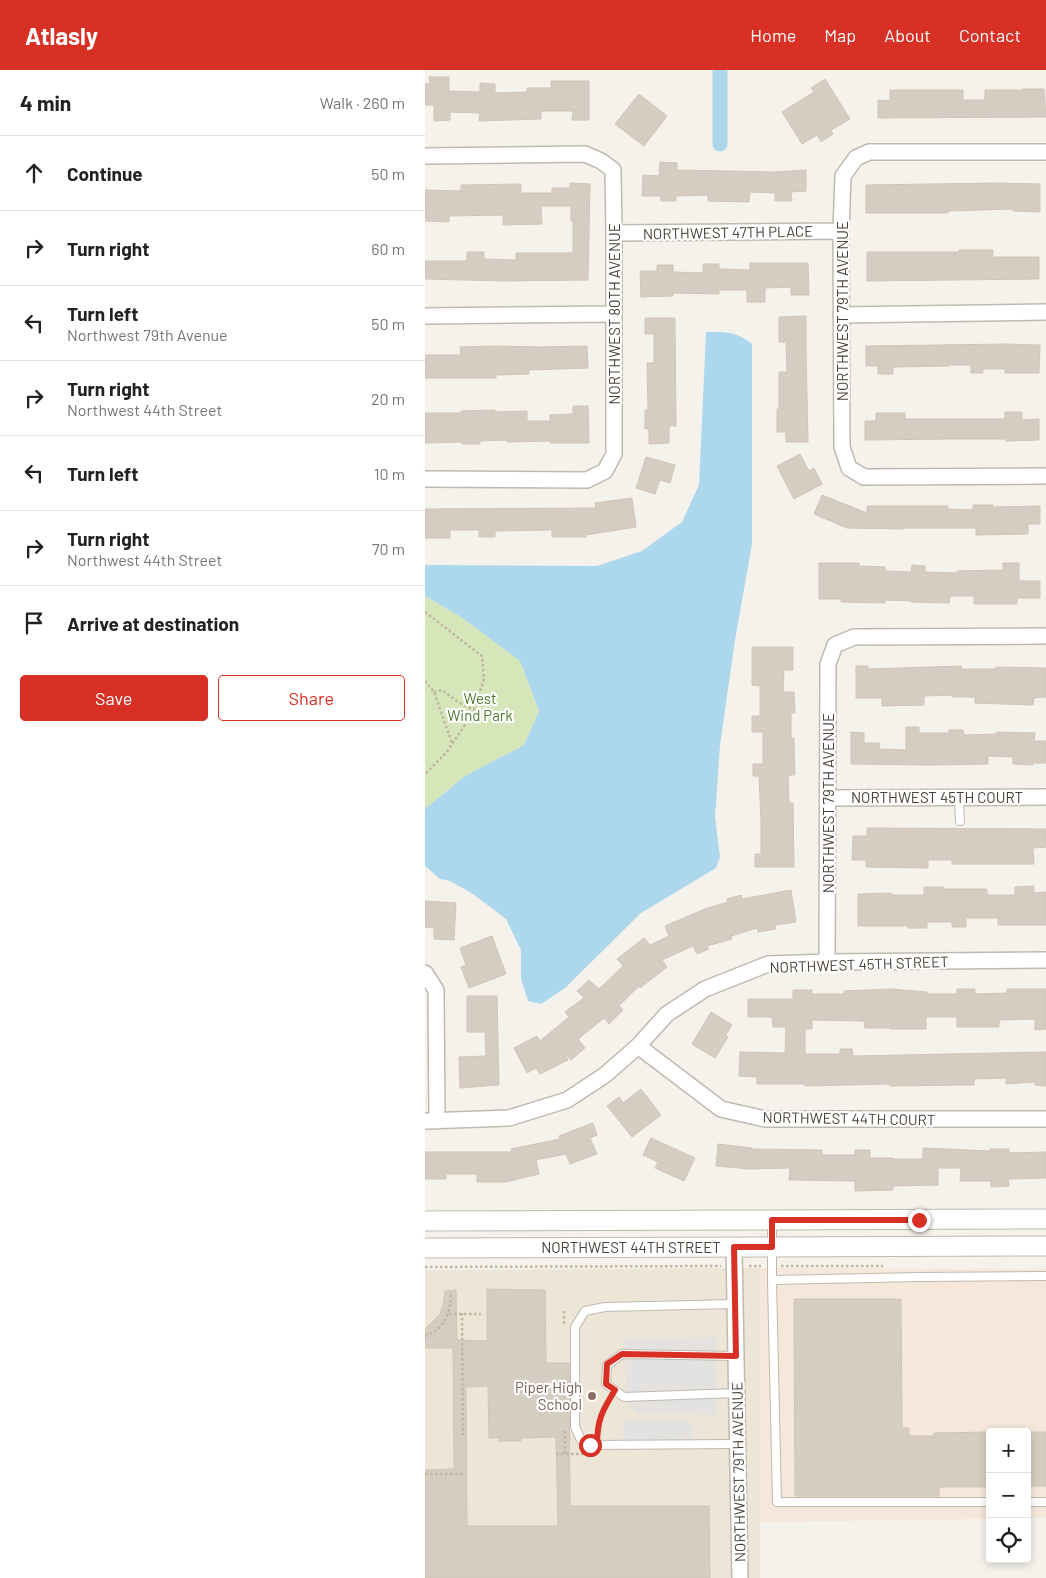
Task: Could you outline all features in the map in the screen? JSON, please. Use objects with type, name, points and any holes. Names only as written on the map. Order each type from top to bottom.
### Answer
[{"type":"street","name":"NORTHWEST 79TH AVENUE","points":[[1046,152],[869,152],[856,158],[843,176],[841,231],[842,447],[849,468],[864,477],[1046,476]]},
{"type":"street","name":"NORTHWEST 80TH AVENUE","points":[[425,156],[585,154],[601,161],[613,170],[614,234],[614,454],[605,471],[587,480],[425,480]]},
{"type":"street","name":"NORTHWEST 47TH PLACE","points":[[614,234],[841,231]]},
{"type":"street","points":[[841,315],[1046,312]]},
{"type":"street","points":[[425,316],[614,314]]},
{"type":"street","name":"NORTHWEST 79TH AVENUE","points":[[827,962],[828,664],[835,645],[854,637],[1046,636]]},
{"type":"street","name":"NORTHWEST 45TH COURT","points":[[828,798],[1046,797]]},
{"type":"street","name":"NORTHWEST 45TH STREET","points":[[638,1046],[667,1014],[705,989],[768,964],[1046,960]]},
{"type":"street","points":[[425,973],[436,990],[431,1121],[509,1118],[567,1100],[605,1075],[638,1046]]},
{"type":"street","name":"NORTHWEST 44TH COURT","points":[[638,1046],[721,1109],[765,1119],[1046,1119]]},
{"type":"street","name":"NORTHWEST 44TH STREET","points":[[425,1222],[1046,1219]]},
{"type":"street","name":"NORTHWEST 44TH STREET","points":[[425,1248],[1046,1246]]},
{"type":"street","name":"NORTHWEST 79TH AVENUE","points":[[734,1247],[740,1578]]},
{"type":"lane","points":[[959,797],[960,821]]},
{"type":"lane","points":[[772,1220],[777,1502],[986,1502]]},
{"type":"lane","points":[[772,1280],[1046,1276]]},
{"type":"lane","points":[[735,1304],[605,1307],[585,1311],[575,1326],[575,1427],[581,1440],[590,1445],[737,1444]]},
{"type":"lane","points":[[736,1356],[622,1354],[607,1364],[606,1384],[624,1397],[737,1393]]},
{"type":"lane","points":[[1031,1502],[1046,1502]]},
{"type":"path","points":[[425,612],[482,656],[484,679],[474,710],[453,744],[425,774]]},
{"type":"path","points":[[425,681],[434,692],[453,744]]},
{"type":"path","points":[[434,692],[442,690],[458,702],[474,710]]},
{"type":"path","points":[[425,1336],[441,1326],[449,1314],[451,1292]]},
{"type":"path","points":[[462,1313],[463,1435]]},
{"type":"path","points":[[449,1314],[481,1314]]},
{"type":"path","points":[[597,1445],[598,1427],[602,1411],[615,1390]]},
{"type":"path","points":[[425,1474],[464,1474]]},
{"type":"shaded area","points":[[760,1268],[1046,1269],[1046,1518],[1031,1518],[1031,1428],[986,1428],[986,1519],[760,1522]]},
{"type":"shaded area","name":"Piper High School","points":[[760,1268],[760,1578],[425,1578],[425,1270]]},
{"type":"shaded area","points":[[716,1337],[717,1415],[639,1414],[626,1404],[624,1338]]},
{"type":"shaded area","points":[[623,1421],[691,1421],[691,1441],[623,1442]]},
{"type":"green space","name":"West Wind Park","points":[[425,596],[461,617],[520,661],[539,711],[524,745],[465,776],[425,809]]},
{"type":"water","points":[[706,332],[735,334],[752,344],[752,544],[735,640],[720,745],[715,817],[720,857],[716,868],[641,913],[565,988],[541,1004],[528,1001],[521,979],[521,950],[506,919],[473,894],[450,881],[440,879],[425,866],[425,809],[465,776],[524,745],[539,711],[520,661],[461,617],[425,596],[425,565],[597,566],[642,551],[682,522],[699,485]]},
{"type":"building","points":[[429,77],[449,77],[449,91],[480,92],[480,83],[495,84],[495,93],[527,92],[527,88],[551,88],[551,81],[589,81],[589,120],[572,120],[573,111],[541,111],[541,119],[479,121],[480,113],[450,112],[450,120],[434,121],[434,105],[425,105],[425,84],[430,84]]},
{"type":"building","points":[[825,79],[850,119],[831,130],[833,134],[821,142],[817,135],[802,144],[782,112],[814,92],[811,88]]},
{"type":"building","points":[[1044,89],[1046,117],[878,118],[878,100],[890,101],[890,90],[963,90],[963,100],[985,100],[985,90]]},
{"type":"building","points":[[639,94],[667,116],[644,146],[615,124]]},
{"type":"building","points":[[660,162],[677,163],[677,170],[775,172],[806,170],[806,191],[791,192],[792,201],[775,201],[775,193],[750,192],[749,202],[708,201],[708,195],[676,196],[676,201],[661,201],[661,196],[642,196],[643,175],[659,176]]},
{"type":"building","points":[[570,183],[590,184],[588,280],[504,281],[425,279],[425,261],[467,261],[467,252],[484,252],[484,259],[516,260],[516,253],[573,253],[573,221],[571,221],[571,206],[541,206],[542,224],[503,225],[503,215],[449,216],[449,222],[425,221],[425,190],[461,191],[461,185],[521,184],[521,193],[552,193],[552,188],[570,188]]},
{"type":"building","points":[[1040,184],[1040,212],[1013,211],[1013,209],[948,211],[948,213],[866,213],[866,185]]},
{"type":"building","points":[[959,250],[993,250],[993,257],[1039,257],[1039,279],[867,281],[867,252],[959,252]]},
{"type":"building","points":[[750,263],[808,263],[809,295],[791,295],[791,287],[765,288],[765,302],[747,302],[747,290],[719,290],[719,294],[673,293],[673,296],[641,297],[640,271],[657,271],[657,265],[673,265],[673,272],[703,273],[703,264],[719,264],[719,269],[750,270]]},
{"type":"building","points":[[806,316],[808,442],[786,442],[786,432],[777,432],[779,372],[787,372],[786,342],[779,342],[779,317]]},
{"type":"building","points":[[645,318],[675,318],[676,426],[669,426],[669,443],[649,444],[649,428],[645,429],[645,410],[648,410],[647,363],[654,363],[654,334],[645,334]]},
{"type":"building","points":[[1040,345],[1039,373],[1005,373],[1005,369],[983,369],[983,373],[971,373],[971,365],[949,365],[893,367],[893,374],[878,374],[878,366],[866,366],[866,346]]},
{"type":"building","points":[[587,346],[588,368],[529,370],[529,374],[496,375],[496,378],[425,378],[425,355],[461,355],[460,347]]},
{"type":"building","points":[[573,406],[588,406],[589,443],[550,443],[550,441],[507,442],[507,440],[480,441],[480,444],[462,444],[462,442],[425,443],[425,413],[461,413],[461,411],[495,410],[495,412],[527,411],[527,421],[550,421],[550,415],[573,414]]},
{"type":"building","points":[[1005,412],[1022,412],[1022,420],[1039,419],[1039,440],[865,440],[865,421],[876,421],[876,413],[905,413],[905,419],[1005,419]]},
{"type":"building","points":[[800,454],[809,471],[814,468],[822,484],[794,499],[777,466]]},
{"type":"building","points":[[646,457],[675,465],[670,483],[660,480],[655,494],[636,488]]},
{"type":"building","points":[[822,495],[867,513],[867,506],[948,506],[947,509],[973,510],[973,505],[993,505],[993,507],[1040,506],[1040,524],[1028,524],[1028,534],[976,535],[976,528],[847,528],[814,514]]},
{"type":"building","points":[[632,498],[636,527],[586,535],[586,537],[552,537],[552,530],[495,531],[495,537],[479,537],[479,530],[450,530],[450,538],[425,538],[425,509],[596,508],[595,503]]},
{"type":"building","points":[[819,563],[859,563],[859,566],[885,567],[885,571],[911,572],[912,565],[925,566],[925,572],[957,573],[957,571],[1003,570],[1003,563],[1019,563],[1019,581],[1040,581],[1040,598],[1017,598],[1017,604],[974,604],[974,596],[950,596],[949,603],[885,600],[885,603],[841,602],[841,599],[819,599]]},
{"type":"building","points":[[752,647],[793,647],[793,670],[784,670],[783,692],[794,692],[795,713],[791,713],[791,738],[794,738],[795,775],[788,775],[789,803],[793,803],[794,867],[755,867],[755,854],[761,854],[761,822],[759,776],[753,776],[753,764],[763,764],[763,732],[752,732],[752,716],[760,716],[760,686],[752,685]]},
{"type":"building","points":[[856,666],[868,666],[868,669],[961,666],[962,669],[996,669],[996,667],[1046,668],[1046,697],[1034,698],[1033,705],[975,703],[975,697],[952,697],[952,695],[924,696],[924,705],[882,706],[882,698],[856,698]]},
{"type":"building","points":[[906,727],[919,727],[919,733],[949,733],[949,730],[963,730],[964,735],[997,734],[997,732],[1035,733],[1034,741],[1046,741],[1046,763],[1033,763],[1033,765],[1013,764],[1013,757],[988,756],[988,764],[851,764],[851,732],[864,733],[864,743],[880,743],[879,749],[906,750]]},
{"type":"building","points":[[867,828],[1046,829],[1046,847],[1033,848],[1034,864],[952,864],[952,860],[928,860],[928,868],[866,867],[866,860],[852,860],[853,836],[867,836]]},
{"type":"building","points":[[1034,886],[1034,893],[1046,892],[1046,925],[998,925],[998,918],[966,918],[966,927],[952,927],[952,922],[927,922],[927,928],[858,926],[858,894],[924,895],[924,887],[944,887],[944,889],[987,889],[987,895],[1015,895],[1015,887]]},
{"type":"building","points":[[791,890],[796,922],[775,925],[776,929],[758,932],[757,928],[731,936],[732,939],[707,946],[709,949],[697,954],[693,946],[662,960],[667,967],[640,988],[639,986],[619,1006],[623,1010],[609,1024],[604,1018],[578,1039],[585,1048],[571,1060],[564,1051],[568,1060],[540,1074],[536,1068],[527,1073],[514,1048],[537,1036],[540,1041],[569,1017],[565,1012],[584,998],[577,991],[589,980],[599,989],[623,966],[617,959],[644,938],[650,945],[669,936],[665,926],[705,909],[728,902],[727,899],[741,895],[742,899]]},
{"type":"building","points":[[425,901],[456,903],[454,940],[434,939],[434,928],[425,927]]},
{"type":"building","points":[[492,936],[506,974],[469,988],[461,967],[466,965],[460,948]]},
{"type":"building","points":[[891,989],[927,992],[927,994],[957,994],[957,989],[975,989],[975,994],[1007,993],[1007,989],[1046,989],[1046,1029],[1035,1030],[1035,1019],[999,1020],[999,1027],[957,1027],[957,1017],[926,1017],[926,1029],[865,1028],[864,1021],[812,1020],[812,1029],[805,1029],[805,1054],[840,1054],[840,1049],[852,1049],[853,1056],[1046,1052],[1046,1086],[1035,1085],[1035,1082],[1006,1084],[1006,1078],[974,1079],[974,1085],[890,1086],[889,1084],[805,1086],[805,1084],[757,1084],[757,1077],[739,1076],[740,1052],[785,1053],[786,1027],[773,1027],[772,1017],[748,1017],[748,999],[793,999],[793,990],[812,990],[812,994],[844,994],[844,991]]},
{"type":"building","points":[[467,996],[497,996],[499,1085],[460,1088],[459,1057],[486,1056],[485,1032],[467,1032]]},
{"type":"building","points":[[711,1012],[732,1025],[725,1036],[728,1037],[715,1058],[692,1044]]},
{"type":"building","points":[[641,1089],[661,1115],[632,1137],[607,1106],[619,1097],[623,1103]]},
{"type":"building","points":[[593,1123],[597,1135],[590,1138],[597,1154],[570,1164],[566,1154],[536,1160],[539,1174],[506,1182],[477,1182],[477,1174],[446,1174],[446,1179],[425,1179],[425,1152],[512,1152],[511,1149],[560,1139],[559,1136]]},
{"type":"building","points":[[651,1138],[695,1158],[684,1181],[655,1168],[658,1162],[643,1155]]},
{"type":"building","points":[[718,1144],[752,1149],[822,1150],[822,1155],[855,1155],[855,1150],[870,1150],[870,1158],[893,1159],[923,1159],[923,1148],[990,1151],[990,1149],[1009,1149],[1009,1153],[1046,1152],[1046,1178],[1008,1179],[1009,1186],[991,1187],[991,1181],[960,1181],[961,1168],[938,1168],[938,1185],[893,1186],[893,1190],[855,1191],[855,1181],[789,1180],[790,1168],[750,1169],[716,1166]]},
{"type":"building","points":[[487,1289],[545,1290],[546,1363],[569,1363],[570,1506],[709,1506],[710,1578],[425,1578],[425,1470],[454,1469],[453,1348],[425,1348],[425,1329],[440,1314],[445,1291],[456,1290],[457,1340],[487,1341]],"holes":[[[488,1386],[489,1438],[499,1438],[499,1441],[521,1441],[521,1438],[556,1437],[558,1526],[467,1526],[466,1387]]]},
{"type":"building","points":[[794,1299],[901,1299],[902,1428],[909,1428],[909,1436],[934,1436],[934,1433],[986,1432],[986,1487],[939,1487],[939,1496],[795,1496]]},
{"type":"building","points":[[1031,1432],[1046,1432],[1046,1486],[1031,1486]]},
{"type":"waterway","points":[[720,70],[720,144]]},
{"type":"place","name":"Piper High School","points":[[592,1396]]},
{"type":"route","points":[[590,1445],[597,1445],[597,1433],[602,1411],[615,1390],[606,1384],[607,1364],[622,1354],[736,1356],[734,1247],[772,1247],[772,1220],[919,1220]]}]
